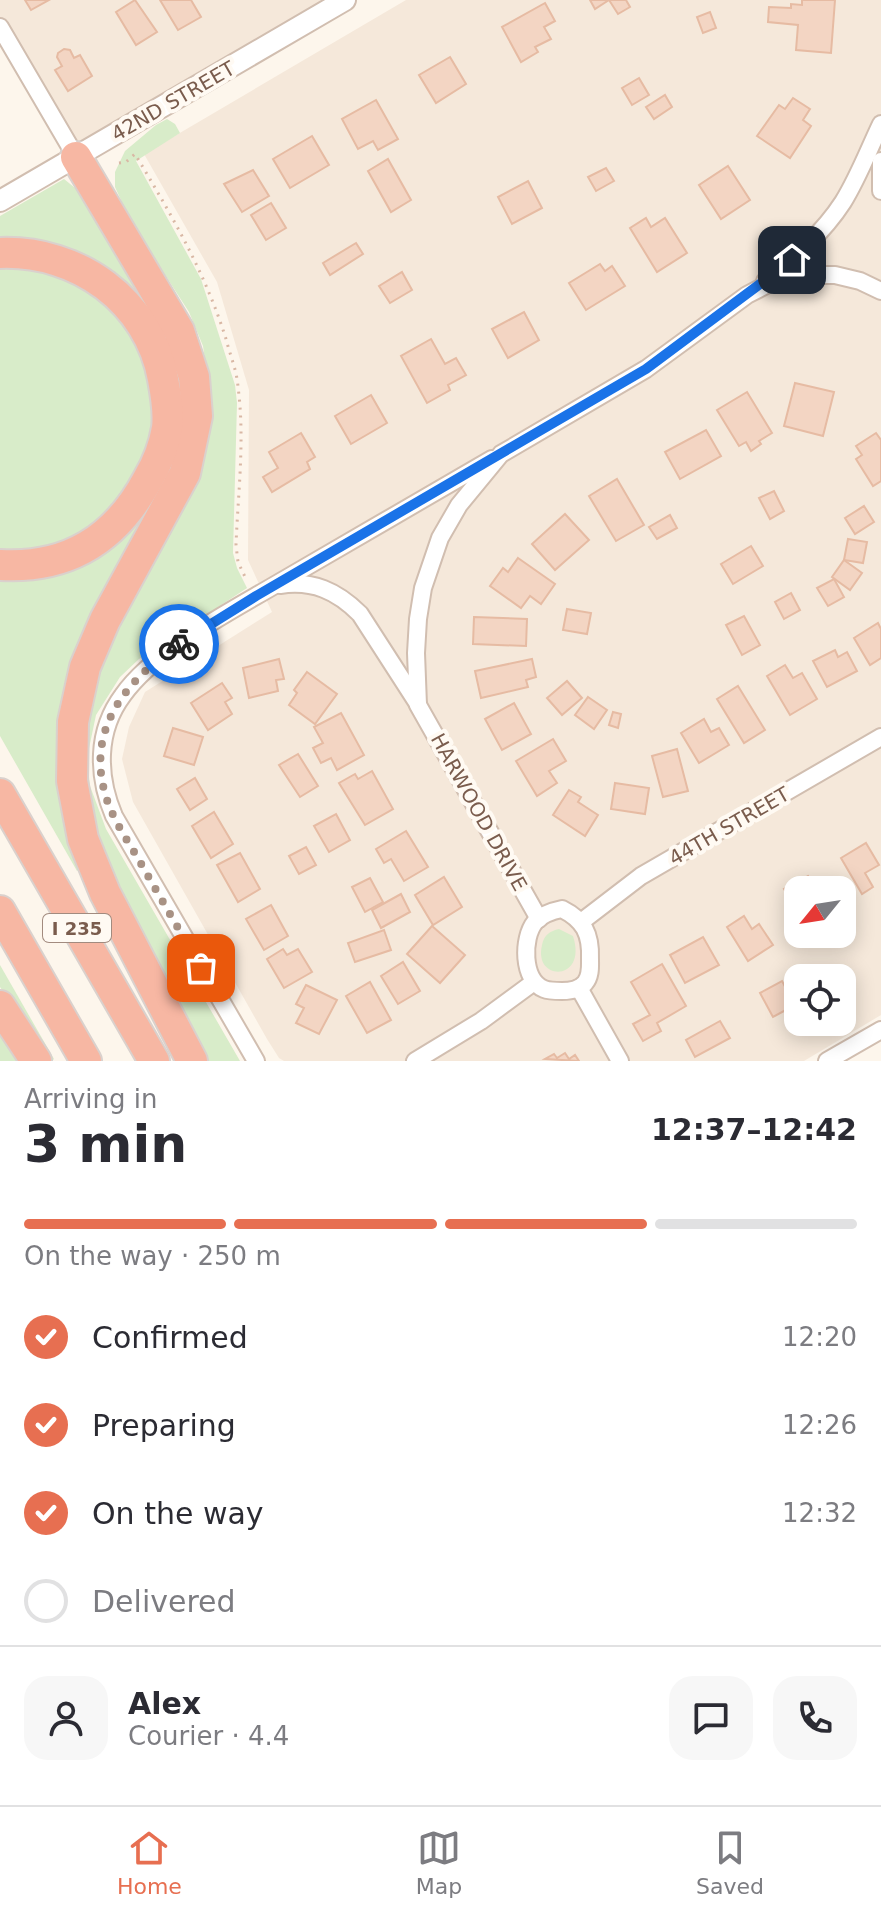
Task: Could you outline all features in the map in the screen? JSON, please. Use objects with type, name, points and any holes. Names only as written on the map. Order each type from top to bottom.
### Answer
[{"type":"highway","points":[[76,157],[179,331],[194,377],[197,416],[185,473],[105,620],[85,667],[73,722],[72,781],[83,839],[105,893],[192,1061]]},
{"type":"highway","points":[[0,253],[34,254],[63,262],[86,272],[124,301],[152,343],[162,374],[167,408],[167,427],[155,466],[127,513],[108,533],[58,561],[30,566],[0,565]]},
{"type":"highway","name":"I 235","points":[[0,794],[154,1061]]},
{"type":"highway","name":"I 235","points":[[0,911],[86,1061]]},
{"type":"highway","points":[[0,1006],[36,1061]]},
{"type":"street","name":"42ND STREET","points":[[0,201],[345,0]]},
{"type":"street","points":[[0,27],[76,157]]},
{"type":"street","name":"HARWOOD DRIVE","points":[[275,585],[646,369],[747,295],[792,260],[835,212],[881,124]]},
{"type":"street","points":[[881,161],[881,191]]},
{"type":"street","name":"HARWOOD DRIVE","points":[[747,295],[795,275],[835,275],[860,281],[881,291]]},
{"type":"street","name":"HARWOOD DRIVE","points":[[418,705],[418,619],[431,562],[440,538],[459,505],[501,454]]},
{"type":"street","name":"HARWOOD DRIVE","points":[[275,585],[309,584],[321,587],[348,602],[360,614],[418,705],[539,919]]},
{"type":"street","points":[[256,1061],[114,816],[107,798],[101,755],[106,730],[121,696],[149,668],[176,646],[275,585]]},
{"type":"street","name":"44TH STREET","points":[[581,922],[641,876],[881,737]]},
{"type":"street","points":[[562,909],[581,922],[591,943],[590,973],[585,983],[579,988],[543,989],[534,982],[526,960],[528,935],[539,919],[550,911],[562,909]]},
{"type":"street","points":[[415,1061],[481,1021],[534,982]]},
{"type":"street","points":[[579,988],[620,1061]]},
{"type":"street","points":[[827,1061],[881,1030]]},
{"type":"shaded area","points":[[0,0],[344,0],[76,157],[0,27]]},
{"type":"shaded area","points":[[406,0],[881,0],[881,1015],[856,1030],[856,964],[784,964],[784,1036],[846,1036],[804,1061],[284,1061],[279,1058],[133,802],[122,759],[129,727],[145,692],[272,612],[248,560],[249,390],[217,282],[144,154]]},
{"type":"green space","points":[[167,119],[175,124],[180,133],[136,161],[201,279],[235,385],[233,553],[247,588],[139,659],[120,677],[96,715],[87,758],[90,786],[106,829],[240,1061],[200,1061],[97,850],[81,762],[95,668],[198,478],[208,441],[211,402],[203,346],[189,312],[131,222],[115,187],[115,172],[125,151]]},
{"type":"green space","points":[[64,179],[80,192],[151,306],[148,308],[118,277],[82,256],[43,244],[0,241],[0,216]]},
{"type":"green space","points":[[0,266],[30,266],[88,287],[132,330],[146,360],[153,394],[153,427],[137,479],[102,521],[51,548],[0,552]]},
{"type":"green space","points":[[173,457],[179,460],[81,649],[82,867],[77,871],[0,736],[0,577],[130,529],[160,488]]},
{"type":"green space","points":[[559,929],[573,936],[576,951],[573,962],[560,972],[545,966],[541,957],[544,939],[550,932]]},
{"type":"green space","points":[[0,965],[54,1059],[52,1061],[0,987]]},
{"type":"green space","points":[[0,1029],[23,1061],[0,1061]]},
{"type":"building","points":[[25,0],[49,0],[31,10]]},
{"type":"building","points":[[135,0],[157,32],[136,45],[116,12]]},
{"type":"building","points":[[160,0],[191,0],[201,17],[178,30]]},
{"type":"building","points":[[590,0],[609,0],[595,9]]},
{"type":"building","points":[[609,0],[626,0],[630,7],[618,14]]},
{"type":"building","points":[[802,0],[835,0],[831,53],[796,50],[798,25],[768,22],[769,7],[791,8],[791,4],[802,5]]},
{"type":"building","points":[[545,3],[555,21],[544,27],[551,39],[535,47],[538,52],[521,62],[502,27]]},
{"type":"building","points":[[710,12],[716,28],[703,33],[697,17]]},
{"type":"building","points":[[64,49],[70,50],[74,58],[80,55],[92,76],[68,91],[55,70],[62,66],[57,57]]},
{"type":"building","points":[[450,57],[466,84],[436,103],[419,75]]},
{"type":"building","points":[[639,78],[649,95],[632,105],[622,88]]},
{"type":"building","points":[[665,95],[672,107],[654,119],[646,107]]},
{"type":"building","points":[[793,98],[810,109],[803,120],[811,126],[790,158],[757,136],[779,105],[785,109]]},
{"type":"building","points":[[376,100],[398,139],[378,150],[373,141],[358,149],[342,119]]},
{"type":"building","points":[[312,136],[329,165],[290,188],[273,159]]},
{"type":"building","points":[[388,159],[411,200],[391,212],[368,171]]},
{"type":"building","points":[[728,166],[750,200],[721,219],[699,185]]},
{"type":"building","points":[[606,168],[614,181],[596,191],[588,177]]},
{"type":"building","points":[[253,170],[269,196],[242,212],[224,184]]},
{"type":"building","points":[[528,181],[542,208],[512,224],[498,197]]},
{"type":"building","points":[[271,203],[286,228],[266,240],[251,215]]},
{"type":"building","points":[[646,218],[651,227],[665,218],[687,253],[657,272],[630,228]]},
{"type":"building","points":[[356,243],[363,254],[330,275],[323,263]]},
{"type":"building","points":[[600,264],[605,271],[612,266],[625,286],[586,310],[569,283]]},
{"type":"building","points":[[402,272],[412,290],[390,303],[379,286]]},
{"type":"building","points":[[524,312],[539,340],[508,358],[492,329]]},
{"type":"building","points":[[431,339],[445,364],[456,358],[466,375],[448,385],[450,390],[427,403],[401,356]]},
{"type":"building","points":[[795,383],[834,392],[823,436],[784,426]]},
{"type":"building","points":[[747,392],[772,433],[751,451],[746,442],[739,446],[717,410]]},
{"type":"building","points":[[371,395],[387,423],[351,444],[335,416]]},
{"type":"building","points":[[706,430],[721,456],[680,479],[665,452]]},
{"type":"building","points":[[301,433],[315,457],[307,462],[310,469],[272,492],[263,477],[278,468],[269,452]]},
{"type":"building","points":[[876,433],[881,440],[881,481],[873,486],[856,459],[862,455],[856,446]]},
{"type":"building","points":[[617,479],[644,525],[616,541],[589,496]]},
{"type":"building","points":[[774,491],[784,511],[770,519],[759,498]]},
{"type":"building","points":[[864,506],[874,522],[855,534],[845,518]]},
{"type":"building","points":[[565,514],[589,540],[555,570],[532,544]]},
{"type":"building","points":[[670,515],[677,528],[657,539],[649,527]]},
{"type":"building","points":[[848,539],[867,542],[863,563],[844,560]]},
{"type":"building","points":[[751,546],[763,566],[733,584],[721,564]]},
{"type":"building","points":[[518,558],[555,584],[541,604],[530,596],[521,608],[490,586],[503,568],[508,572]]},
{"type":"building","points":[[844,560],[862,573],[850,590],[832,577]]},
{"type":"building","points":[[834,579],[844,597],[828,606],[817,588]]},
{"type":"building","points":[[791,593],[800,610],[784,619],[775,602]]},
{"type":"building","points":[[567,609],[591,613],[587,634],[563,630]]},
{"type":"building","points":[[744,616],[760,645],[742,655],[726,625]]},
{"type":"building","points":[[474,617],[527,619],[526,646],[473,644]]},
{"type":"building","points":[[878,623],[881,629],[881,658],[870,665],[854,638]]},
{"type":"building","points":[[835,650],[838,657],[847,652],[857,671],[827,687],[813,661]]},
{"type":"building","points":[[279,659],[284,679],[276,680],[278,691],[249,698],[243,668]]},
{"type":"building","points":[[532,659],[536,677],[526,680],[528,687],[481,698],[475,671]]},
{"type":"building","points":[[785,665],[793,678],[802,673],[817,699],[790,715],[767,676]]},
{"type":"building","points":[[307,672],[337,694],[315,724],[289,705],[297,693],[294,690]]},
{"type":"building","points":[[567,681],[582,698],[562,715],[547,698]]},
{"type":"building","points":[[222,683],[232,698],[225,702],[232,714],[208,730],[191,703]]},
{"type":"building","points":[[738,686],[765,730],[744,743],[717,699]]},
{"type":"building","points":[[588,697],[607,710],[594,729],[575,715]]},
{"type":"building","points":[[514,703],[531,734],[502,750],[485,719]]},
{"type":"building","points":[[613,712],[621,714],[618,728],[609,725]]},
{"type":"building","points":[[341,713],[364,755],[337,770],[331,758],[321,763],[313,748],[323,743],[314,727]]},
{"type":"building","points":[[704,719],[711,732],[719,728],[729,745],[699,763],[681,733]]},
{"type":"building","points":[[173,728],[203,737],[194,765],[164,756]]},
{"type":"building","points":[[553,739],[566,761],[549,771],[557,783],[537,796],[516,761]]},
{"type":"building","points":[[677,749],[688,791],[663,797],[652,756]]},
{"type":"building","points":[[298,754],[318,786],[300,797],[279,765]]},
{"type":"building","points":[[372,771],[393,809],[365,825],[339,783],[355,774],[358,779]]},
{"type":"building","points":[[195,778],[207,799],[190,810],[177,789]]},
{"type":"building","points":[[615,783],[649,788],[645,814],[611,809]]},
{"type":"building","points":[[569,790],[581,797],[578,802],[598,815],[585,836],[553,815]]},
{"type":"building","points":[[214,812],[233,844],[211,858],[192,826]]},
{"type":"building","points":[[336,814],[350,840],[329,852],[314,826]]},
{"type":"building","points":[[406,831],[428,867],[404,881],[391,859],[384,863],[376,849]]},
{"type":"building","points":[[866,843],[879,865],[865,873],[873,887],[862,894],[856,884],[856,876],[852,876],[841,858]]},
{"type":"building","points":[[306,847],[316,865],[299,874],[289,856]]},
{"type":"building","points":[[240,853],[260,889],[238,902],[217,865]]},
{"type":"building","points":[[444,877],[462,907],[433,925],[415,895]]},
{"type":"building","points":[[370,878],[383,902],[365,912],[352,887]]},
{"type":"building","points":[[401,894],[410,912],[381,928],[372,910]]},
{"type":"building","points":[[271,905],[288,936],[264,950],[246,919]]},
{"type":"building","points":[[744,916],[752,929],[759,924],[773,945],[748,961],[727,927]]},
{"type":"building","points":[[432,926],[465,955],[440,983],[407,954]]},
{"type":"building","points":[[384,930],[391,950],[355,962],[348,943]]},
{"type":"building","points":[[703,937],[719,965],[685,983],[670,955]]},
{"type":"building","points":[[283,949],[287,955],[298,949],[312,972],[284,988],[267,959]]},
{"type":"building","points":[[403,962],[420,991],[398,1004],[381,976]]},
{"type":"building","points":[[662,964],[686,1006],[657,1023],[661,1031],[643,1041],[633,1024],[650,1015],[631,982]]},
{"type":"building","points":[[782,981],[784,1011],[773,1017],[760,993]]},
{"type":"building","points":[[370,982],[391,1020],[367,1033],[346,996]]},
{"type":"building","points":[[306,985],[337,1000],[319,1034],[296,1023],[304,1008],[296,1004]]},
{"type":"building","points":[[720,1021],[730,1038],[695,1057],[686,1040]]},
{"type":"building","points":[[565,1053],[569,1059],[575,1055],[579,1061],[545,1059],[554,1054],[557,1058]]},
{"type":"way so far","points":[[179,644],[134,680],[121,696],[106,730],[101,755],[102,780],[114,816],[201,968]]},
{"type":"route","points":[[179,644],[646,369],[792,260]]}]
